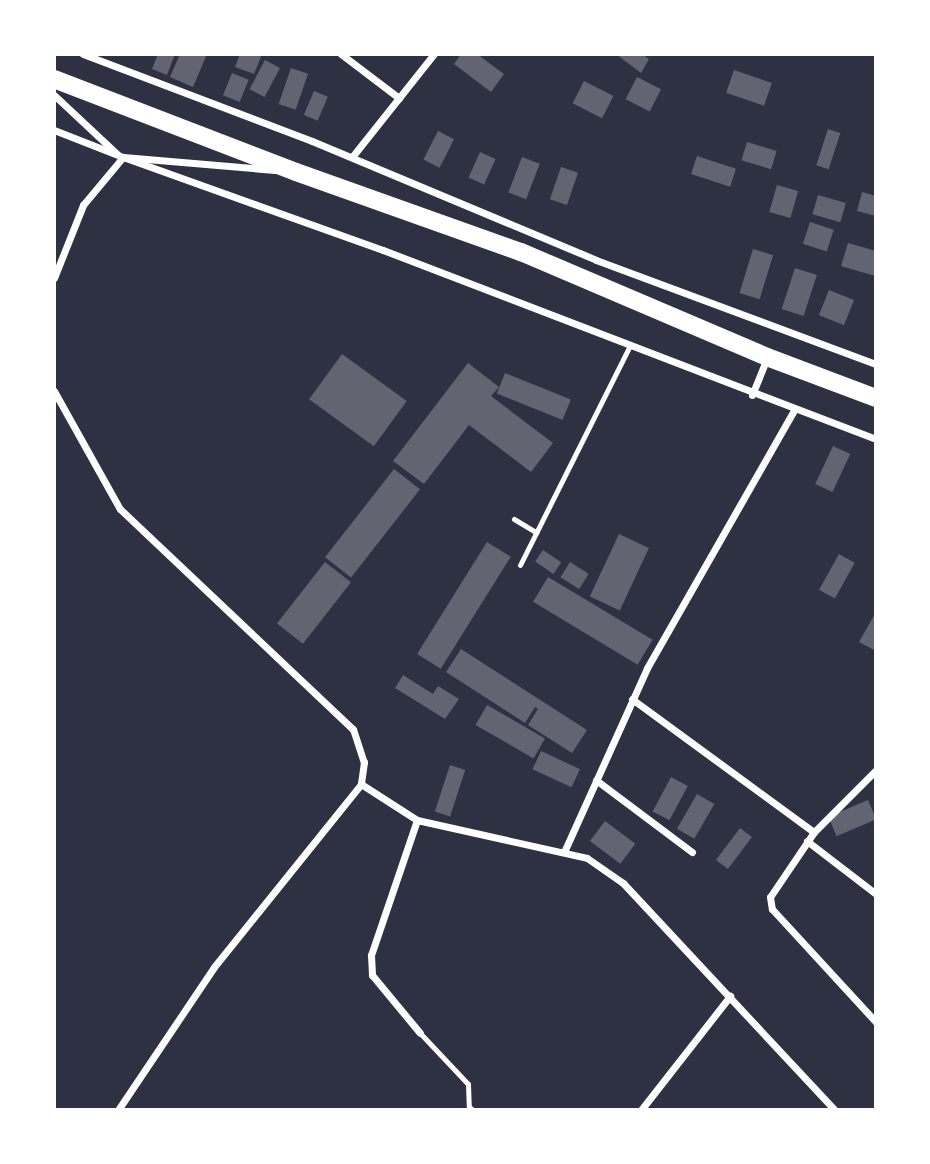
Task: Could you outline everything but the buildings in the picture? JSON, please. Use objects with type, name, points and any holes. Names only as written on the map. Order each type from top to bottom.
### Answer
[{"type":"main road","points":[[54,79],[296,172],[521,252],[767,357],[876,398]]},
{"type":"street","points":[[83,54],[352,157],[608,265],[876,364]]},
{"type":"street","points":[[341,54],[399,98]]},
{"type":"street","points":[[352,157],[434,54]]},
{"type":"street","points":[[54,95],[108,141],[120,156],[296,172]]},
{"type":"street","points":[[54,130],[383,250],[752,395],[876,439]]},
{"type":"street","points":[[54,278],[83,205],[120,156]]},
{"type":"street","points":[[752,395],[767,357]]},
{"type":"street","points":[[54,391],[120,509],[353,729],[364,762],[361,784],[214,967],[118,1110]]},
{"type":"street","points":[[564,852],[632,699],[794,410]]},
{"type":"street","points":[[632,699],[814,832]]},
{"type":"street","points":[[876,770],[814,832],[773,889],[770,904],[876,1022]]},
{"type":"street","points":[[596,780],[692,852]]},
{"type":"street","points":[[361,784],[417,820],[587,858],[623,883],[835,1110]]},
{"type":"street","points":[[417,820],[371,955],[372,975],[420,1033]]},
{"type":"street","points":[[807,841],[876,894]]},
{"type":"street","points":[[641,1110],[730,996]]},
{"type":"lane","points":[[520,565],[629,347]]},
{"type":"lane","points":[[514,519],[536,532]]},
{"type":"lane","points":[[420,1033],[468,1084],[469,1109]]}]
